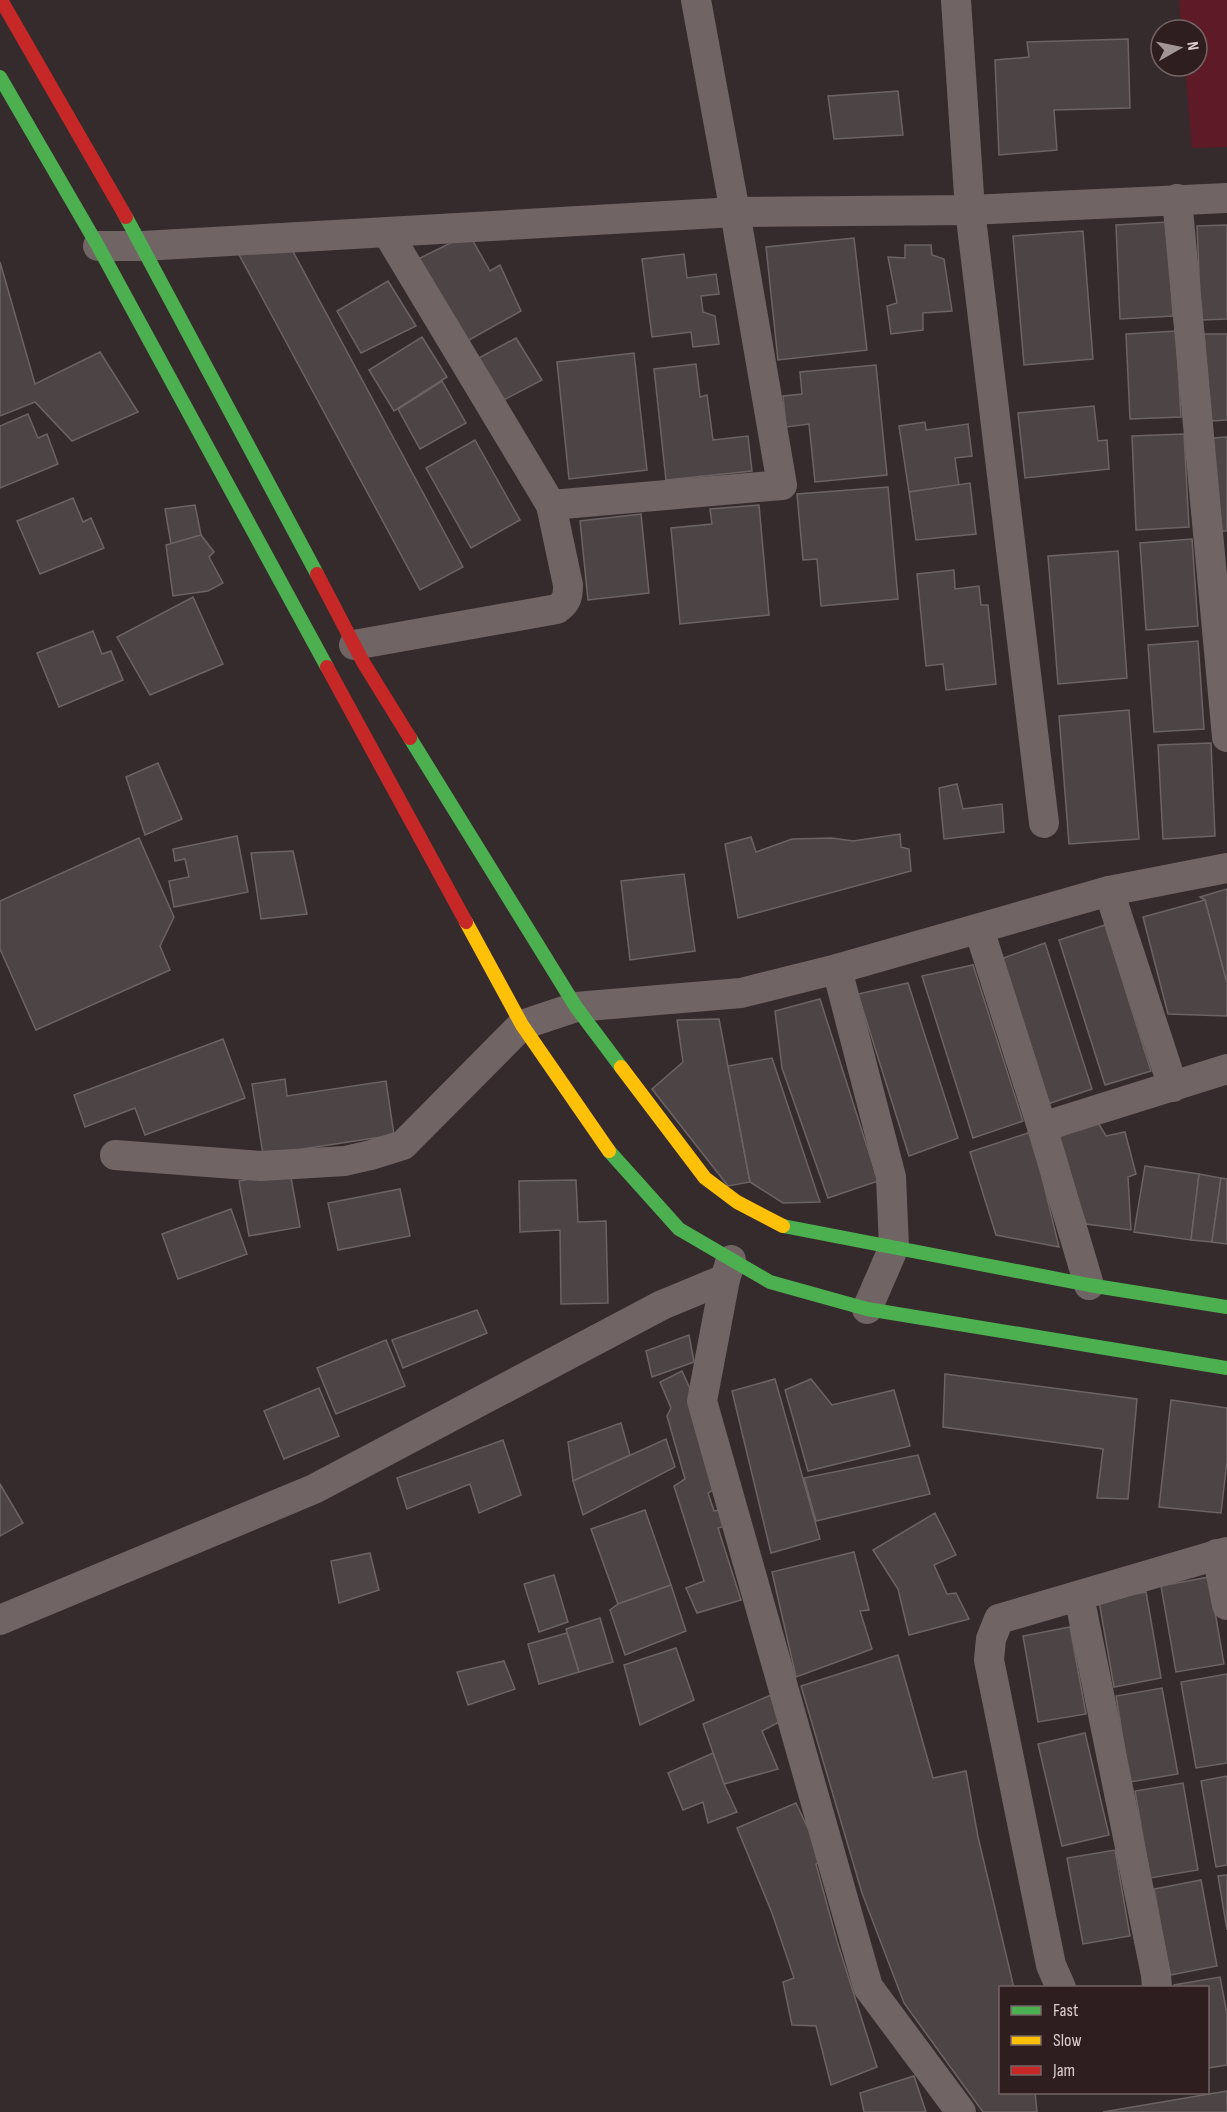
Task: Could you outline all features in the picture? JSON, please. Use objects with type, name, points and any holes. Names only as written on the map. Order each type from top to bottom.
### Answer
[{"type":"street","points":[[1,0],[143,246],[354,645],[576,1007],[705,1178],[737,1202],[781,1226],[1089,1285],[1227,1307]]},
{"type":"street","points":[[551,505],[782,485],[696,0]]},
{"type":"street","points":[[956,0],[970,210],[1044,824]]},
{"type":"street","points":[[0,77],[98,246],[522,1025],[610,1152],[679,1229],[728,1270],[867,1309],[1227,1368]]},
{"type":"street","points":[[98,246],[143,246],[735,212],[970,210],[1227,198]]},
{"type":"street","points":[[1177,200],[1227,737]]},
{"type":"street","points":[[354,645],[557,609],[568,597],[568,585],[551,505],[387,232]]},
{"type":"street","points":[[115,1155],[261,1166],[345,1161],[371,1155],[403,1145],[522,1025],[576,1007],[741,993],[837,969],[1109,891],[1227,868]]},
{"type":"street","points":[[1109,891],[1173,1087]]},
{"type":"street","points":[[979,929],[1089,1285]]},
{"type":"street","points":[[837,969],[891,1177],[894,1247],[867,1309]]},
{"type":"street","points":[[1042,1128],[1227,1069]]},
{"type":"street","points":[[0,1620],[293,1499],[728,1270]]},
{"type":"street","points":[[728,1270],[702,1401],[868,1987],[961,2112]]},
{"type":"street","points":[[1059,1986],[1051,1965],[989,1660],[991,1639],[999,1619],[1222,1553],[1227,1605]]},
{"type":"street","points":[[1079,1596],[1157,1986]]},
{"type":"shaded area","points":[[1179,0],[1227,0],[1227,147],[1192,148],[1186,78],[1209,78],[1209,18],[1180,18]]},
{"type":"building","points":[[1128,39],[1130,108],[1054,110],[1057,150],[999,155],[995,60],[1029,57],[1027,42]]},
{"type":"building","points":[[898,91],[903,135],[834,139],[828,96]]},
{"type":"building","points":[[1168,222],[1173,316],[1120,319],[1116,225]]},
{"type":"building","points":[[1227,225],[1227,319],[1201,320],[1197,226]]},
{"type":"building","points":[[1083,231],[1093,359],[1024,365],[1013,236]]},
{"type":"building","points":[[469,234],[490,271],[500,265],[521,311],[462,344],[414,261]]},
{"type":"building","points":[[854,238],[867,350],[778,360],[766,247]]},
{"type":"building","points":[[905,245],[931,245],[932,255],[944,259],[952,311],[923,313],[923,330],[891,334],[887,306],[897,303],[888,257],[905,258]]},
{"type":"building","points":[[290,246],[463,567],[420,590],[237,251]]},
{"type":"building","points":[[684,254],[687,278],[716,274],[719,294],[701,296],[703,312],[715,316],[719,344],[693,347],[691,332],[652,337],[642,259]]},
{"type":"building","points":[[0,262],[35,384],[100,352],[138,412],[72,441],[35,402],[0,416]]},
{"type":"building","points":[[388,281],[416,326],[361,353],[337,311]]},
{"type":"building","points":[[1176,331],[1181,417],[1130,419],[1126,334]]},
{"type":"building","points":[[1204,334],[1227,334],[1227,420],[1211,421]]},
{"type":"building","points":[[422,337],[447,377],[394,411],[369,370]]},
{"type":"building","points":[[516,338],[542,380],[498,403],[475,360]]},
{"type":"building","points":[[634,353],[647,470],[569,479],[557,362]]},
{"type":"building","points":[[696,364],[700,397],[707,395],[713,440],[748,436],[752,471],[666,480],[654,369]]},
{"type":"building","points":[[876,365],[887,475],[815,482],[809,424],[786,427],[783,396],[802,394],[800,372]]},
{"type":"building","points":[[442,381],[466,423],[420,449],[398,409]]},
{"type":"building","points":[[1094,406],[1098,441],[1107,440],[1109,469],[1025,478],[1018,413]]},
{"type":"building","points":[[28,414],[38,438],[47,434],[58,464],[0,488],[0,426]]},
{"type":"building","points":[[925,422],[926,430],[968,424],[972,456],[955,458],[959,486],[909,492],[899,426]]},
{"type":"building","points":[[1184,434],[1189,527],[1136,530],[1132,436]]},
{"type":"building","points":[[1227,437],[1227,531],[1217,531],[1213,438]]},
{"type":"building","points":[[475,440],[520,520],[471,548],[426,468]]},
{"type":"building","points":[[970,483],[976,534],[916,540],[909,492]]},
{"type":"building","points":[[888,487],[898,599],[821,606],[817,559],[803,560],[797,494]]},
{"type":"building","points":[[73,498],[83,522],[91,518],[104,548],[40,574],[17,521]]},
{"type":"building","points":[[195,505],[201,535],[171,544],[165,509]]},
{"type":"building","points":[[759,505],[769,615],[680,624],[671,528],[712,524],[710,509]]},
{"type":"building","points":[[641,514],[649,593],[588,600],[580,521]]},
{"type":"building","points":[[201,535],[214,552],[209,557],[223,583],[208,591],[173,596],[166,545]]},
{"type":"building","points":[[1192,539],[1198,626],[1146,630],[1140,543]]},
{"type":"building","points":[[1118,551],[1127,678],[1058,684],[1048,556]]},
{"type":"building","points":[[954,570],[955,589],[979,586],[981,605],[988,605],[996,684],[946,690],[943,664],[926,666],[917,574]]},
{"type":"building","points":[[193,597],[223,664],[150,695],[117,637]]},
{"type":"building","points":[[93,631],[102,654],[111,651],[123,680],[59,707],[37,653]]},
{"type":"building","points":[[1198,641],[1204,729],[1154,732],[1148,645]]},
{"type":"building","points":[[1129,710],[1139,839],[1069,844],[1059,716]]},
{"type":"building","points":[[1211,743],[1215,836],[1163,839],[1158,745]]},
{"type":"building","points":[[158,763],[182,819],[145,835],[126,777]]},
{"type":"building","points":[[957,784],[963,809],[1002,804],[1004,832],[944,839],[939,788]]},
{"type":"building","points":[[900,834],[901,847],[909,849],[911,871],[738,918],[725,844],[751,837],[756,852],[792,839],[832,838],[853,841]]},
{"type":"building","points":[[237,836],[248,892],[174,907],[169,881],[189,877],[185,859],[175,861],[173,849]]},
{"type":"building","points":[[139,838],[174,917],[160,946],[170,970],[36,1030],[0,949],[0,901]]},
{"type":"building","points":[[293,851],[307,914],[261,919],[251,853]]},
{"type":"building","points":[[684,874],[695,951],[630,960],[621,881]]},
{"type":"building","points":[[1227,889],[1227,984],[1205,900],[1200,897]]},
{"type":"building","points":[[1205,900],[1227,984],[1227,1016],[1168,1014],[1143,917]]},
{"type":"building","points":[[1105,925],[1151,1071],[1105,1085],[1059,940]]},
{"type":"building","points":[[1045,943],[1092,1089],[1045,1105],[1001,959]]},
{"type":"building","points":[[973,965],[1023,1121],[973,1138],[922,976]]},
{"type":"building","points":[[908,983],[958,1138],[909,1156],[858,994]]},
{"type":"building","points":[[820,999],[878,1181],[828,1198],[782,1068],[775,1011]]},
{"type":"building","points":[[719,1019],[750,1182],[728,1186],[652,1089],[683,1062],[677,1020]]},
{"type":"building","points":[[223,1039],[245,1098],[145,1135],[135,1108],[85,1127],[74,1095]]},
{"type":"building","points":[[772,1058],[820,1202],[783,1203],[750,1182],[728,1066]]},
{"type":"building","points":[[285,1079],[287,1096],[386,1081],[394,1135],[263,1155],[252,1084]]},
{"type":"building","points":[[1097,1121],[1106,1136],[1125,1132],[1136,1174],[1128,1177],[1131,1230],[1086,1224],[1057,1138]]},
{"type":"building","points":[[1031,1132],[1059,1247],[996,1235],[970,1152]]},
{"type":"building","points":[[1145,1166],[1199,1174],[1191,1240],[1134,1232]]},
{"type":"building","points":[[290,1172],[300,1227],[249,1236],[239,1181]]},
{"type":"building","points":[[1199,1174],[1221,1178],[1212,1242],[1191,1240]]},
{"type":"building","points":[[1221,1178],[1227,1179],[1227,1244],[1212,1242]]},
{"type":"building","points":[[576,1180],[578,1222],[606,1221],[608,1303],[561,1304],[560,1230],[520,1232],[519,1181]]},
{"type":"building","points":[[400,1189],[410,1236],[338,1250],[328,1203]]},
{"type":"building","points":[[231,1209],[247,1254],[178,1279],[162,1234]]},
{"type":"building","points":[[477,1310],[487,1333],[403,1368],[392,1340]]},
{"type":"building","points":[[689,1335],[694,1362],[652,1377],[646,1351]]},
{"type":"building","points":[[386,1340],[405,1386],[336,1414],[317,1368]]},
{"type":"building","points":[[682,1371],[701,1413],[717,1488],[708,1493],[714,1511],[725,1509],[729,1525],[718,1528],[741,1600],[697,1613],[686,1588],[704,1581],[674,1486],[685,1479],[667,1416],[671,1408],[660,1382]]},
{"type":"building","points":[[945,1374],[1137,1399],[1128,1499],[1097,1498],[1103,1449],[943,1427]]},
{"type":"building","points":[[775,1379],[820,1539],[771,1553],[732,1391]]},
{"type":"building","points":[[811,1379],[832,1405],[894,1390],[910,1446],[808,1471],[785,1390]]},
{"type":"building","points":[[319,1388],[339,1436],[284,1459],[264,1411]]},
{"type":"building","points":[[1171,1400],[1227,1408],[1227,1461],[1221,1513],[1159,1507]]},
{"type":"building","points":[[621,1423],[630,1455],[573,1481],[568,1442]]},
{"type":"building","points":[[666,1439],[675,1467],[583,1515],[573,1481]]},
{"type":"building","points":[[503,1440],[521,1495],[479,1513],[470,1484],[407,1509],[397,1478]]},
{"type":"building","points":[[918,1455],[930,1494],[816,1521],[804,1478]]},
{"type":"building","points":[[0,1484],[23,1523],[0,1536]]},
{"type":"building","points":[[645,1510],[671,1585],[618,1604],[591,1529]]},
{"type":"building","points":[[935,1513],[956,1555],[934,1565],[947,1594],[956,1593],[969,1619],[909,1635],[898,1589],[873,1550]]},
{"type":"building","points":[[854,1552],[869,1610],[860,1611],[872,1649],[796,1677],[772,1572]]},
{"type":"building","points":[[370,1553],[379,1590],[339,1603],[331,1561]]},
{"type":"building","points":[[554,1575],[568,1622],[539,1632],[524,1584]]},
{"type":"building","points":[[1209,1577],[1224,1664],[1176,1672],[1161,1586]]},
{"type":"building","points":[[671,1585],[686,1631],[625,1655],[610,1610],[618,1604]]},
{"type":"building","points":[[1146,1592],[1161,1678],[1114,1687],[1099,1601]]},
{"type":"building","points":[[600,1618],[613,1662],[579,1672],[566,1629]]},
{"type":"building","points":[[1070,1627],[1086,1714],[1038,1722],[1023,1636]]},
{"type":"building","points":[[567,1633],[579,1672],[539,1684],[528,1644]]},
{"type":"building","points":[[676,1648],[694,1700],[640,1725],[624,1665]]},
{"type":"building","points":[[898,1655],[933,1778],[966,1771],[978,1837],[1014,1986],[999,1986],[999,2094],[1035,2094],[1037,2112],[983,2112],[904,2003],[862,1893],[801,1686]]},
{"type":"building","points":[[504,1661],[515,1689],[468,1705],[457,1672]]},
{"type":"building","points":[[1227,1674],[1227,1763],[1196,1768],[1181,1682]]},
{"type":"building","points":[[1162,1688],[1178,1774],[1130,1782],[1116,1696]]},
{"type":"building","points":[[771,1695],[779,1722],[762,1731],[778,1769],[724,1784],[703,1724]]},
{"type":"building","points":[[1085,1733],[1109,1835],[1062,1846],[1038,1744]]},
{"type":"building","points":[[713,1753],[737,1812],[708,1823],[703,1802],[683,1810],[668,1773]]},
{"type":"building","points":[[1227,1776],[1227,1865],[1216,1867],[1201,1781]]},
{"type":"building","points":[[1183,1783],[1198,1870],[1150,1878],[1135,1791]]},
{"type":"building","points":[[796,1803],[823,1860],[816,1864],[837,1941],[877,2067],[831,2085],[816,2026],[792,2025],[783,1982],[794,1978],[772,1913],[737,1828]]},
{"type":"building","points":[[1115,1850],[1130,1936],[1083,1944],[1067,1858]]},
{"type":"building","points":[[1227,1875],[1227,1930],[1218,1876]]},
{"type":"building","points":[[1201,1880],[1217,1966],[1170,1975],[1154,1889]]},
{"type":"building","points":[[1220,1977],[1227,2014],[1227,2065],[1209,2068],[1209,1986],[1174,1985]]},
{"type":"building","points":[[914,2076],[926,2112],[864,2112],[860,2093]]},
{"type":"building","points":[[1227,2091],[1227,2112],[1103,2112]]},
{"type":"traffic: fast","points":[[0,77],[98,246],[327,667]]},
{"type":"traffic: fast","points":[[126,217],[317,574]]},
{"type":"traffic: fast","points":[[410,738],[576,1007],[621,1067]]},
{"type":"traffic: fast","points":[[609,1151],[679,1229],[770,1282],[867,1309],[1227,1368]]},
{"type":"traffic: fast","points":[[783,1226],[1089,1285],[1227,1307]]},
{"type":"traffic: slow","points":[[466,922],[522,1025],[609,1151]]},
{"type":"traffic: slow","points":[[621,1067],[705,1178],[737,1202],[783,1226]]},
{"type":"traffic: jam","points":[[1,0],[126,217]]},
{"type":"traffic: jam","points":[[317,574],[363,662],[410,738]]},
{"type":"traffic: jam","points":[[327,667],[466,922]]}]
